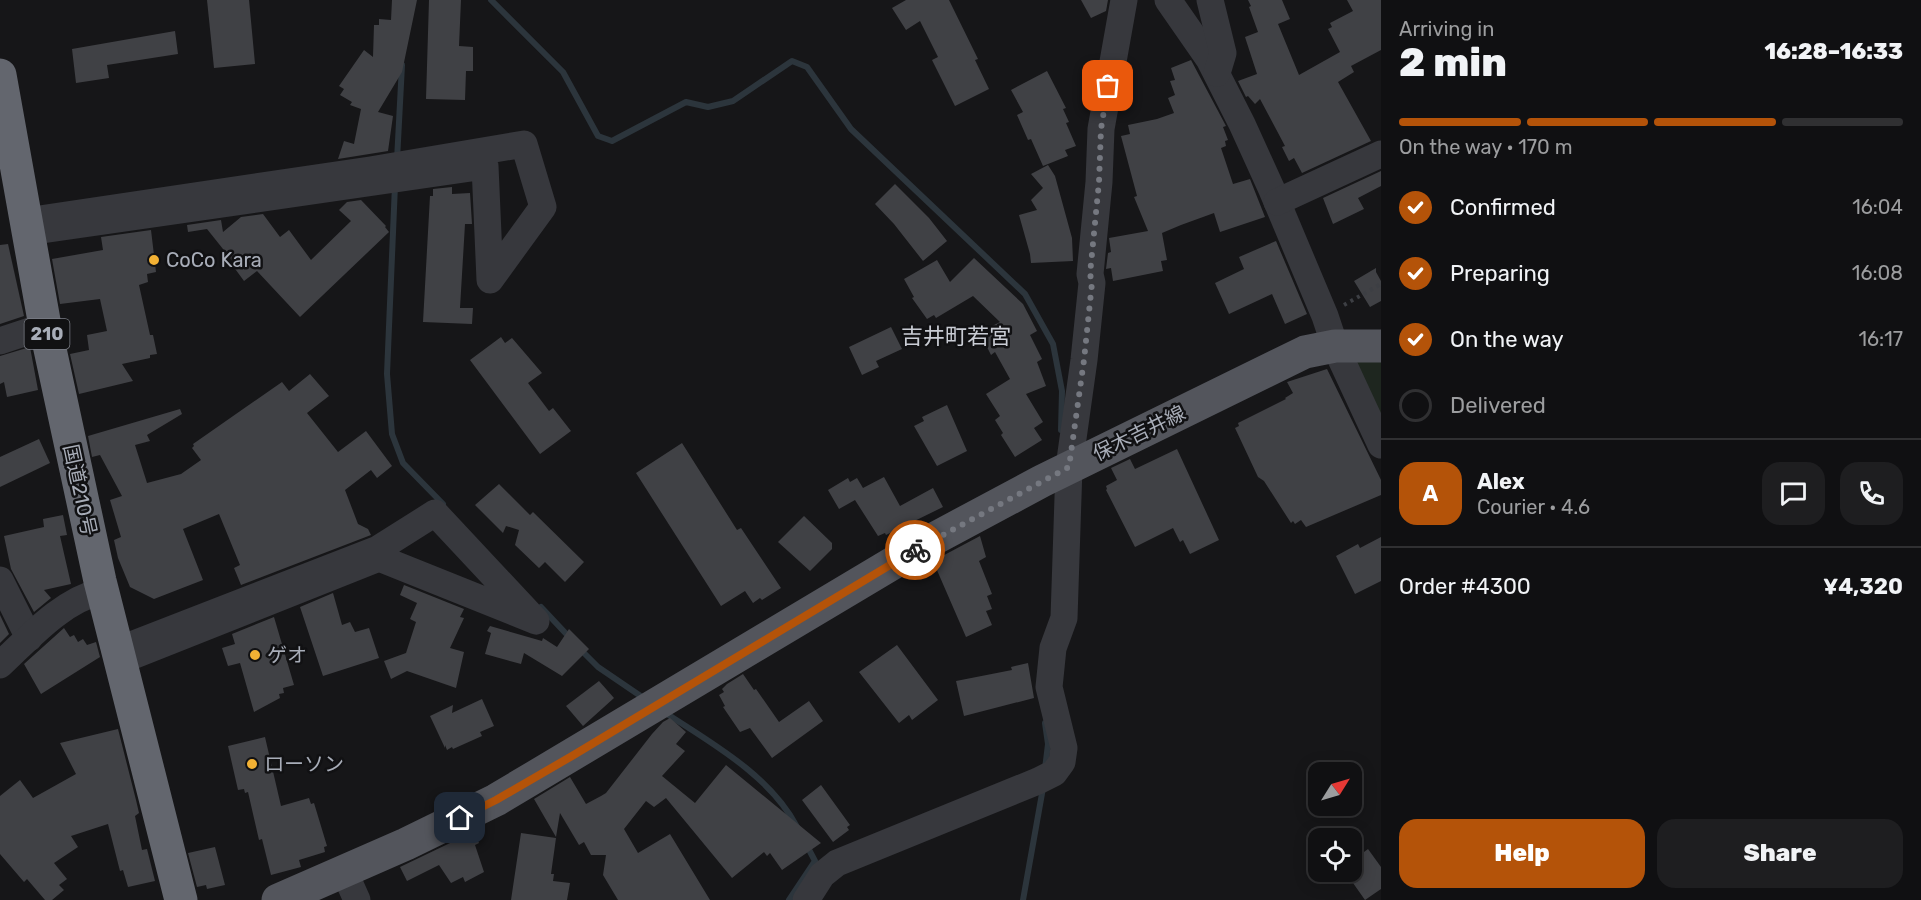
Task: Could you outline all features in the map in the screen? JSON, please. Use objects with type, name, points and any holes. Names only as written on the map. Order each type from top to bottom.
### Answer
[{"type":"highway","name":"国道210号","points":[[0,75],[45,326],[102,591],[181,900]]},
{"type":"main road","name":"保木吉井線","points":[[278,900],[350,886],[930,541],[1056,474],[1305,352],[1330,331],[1381,346]]},
{"type":"street","points":[[806,900],[822,875],[837,863],[1046,777],[1062,762],[1064,748],[1049,687],[1053,648],[1064,618],[1056,474],[1084,360],[1092,283],[1090,274],[1099,182],[1101,129],[1124,0]]},
{"type":"street","points":[[1168,0],[1217,73],[1277,202],[1330,331],[1381,445]]},
{"type":"street","points":[[1210,0],[1223,53],[1217,73]]},
{"type":"street","points":[[524,144],[543,207],[490,280],[484,166],[27,227],[524,144]]},
{"type":"street","points":[[1277,202],[1381,154]]},
{"type":"street","points":[[0,341],[45,326]]},
{"type":"street","points":[[435,513],[536,621],[379,558],[119,655],[378,549],[435,513]]},
{"type":"street","points":[[0,580],[29,638]]},
{"type":"street","points":[[0,664],[62,609],[102,591]]},
{"type":"path","points":[[1330,331],[1381,284]]},
{"type":"shaded area","points":[[1381,352],[1381,422],[1352,353]]},
{"type":"building","points":[[207,0],[249,0],[255,64],[214,68]]},
{"type":"building","points":[[392,0],[417,0],[402,72],[378,112],[393,116],[388,151],[338,159],[344,141],[354,144],[361,109],[350,105],[352,102],[340,95],[344,89],[339,86],[364,50],[373,57],[374,25],[379,25],[379,19],[391,20]]},
{"type":"building","points":[[429,0],[461,0],[459,46],[473,47],[473,71],[466,71],[465,100],[426,99]]},
{"type":"building","points":[[906,0],[949,0],[978,59],[975,60],[989,89],[955,106],[932,60],[938,57],[920,21],[906,30],[892,8]]},
{"type":"building","points":[[1081,0],[1108,0],[1106,11],[1091,18]]},
{"type":"building","points":[[1248,0],[1282,0],[1290,19],[1278,24],[1299,75],[1340,52],[1328,29],[1332,27],[1330,23],[1353,11],[1347,0],[1381,0],[1381,50],[1351,66],[1354,72],[1338,82],[1371,141],[1302,173],[1294,158],[1289,161],[1282,147],[1285,146],[1260,99],[1255,104],[1248,96],[1246,97],[1238,81],[1257,74],[1245,37],[1258,32]]},
{"type":"building","points":[[175,31],[178,54],[107,65],[109,78],[76,83],[72,49]]},
{"type":"building","points":[[1191,60],[1226,126],[1223,127],[1228,140],[1225,141],[1226,146],[1221,148],[1233,184],[1250,179],[1265,217],[1220,232],[1214,213],[1162,233],[1167,260],[1161,261],[1163,271],[1113,281],[1111,268],[1106,269],[1108,253],[1111,252],[1109,238],[1148,231],[1134,197],[1137,196],[1121,136],[1130,134],[1128,125],[1174,113],[1168,98],[1175,95],[1170,81],[1175,80],[1171,68]]},
{"type":"building","points":[[1047,71],[1066,108],[1063,109],[1069,122],[1066,123],[1076,146],[1065,150],[1068,156],[1043,166],[1017,115],[1023,112],[1011,90]]},
{"type":"building","points":[[1048,165],[1055,176],[1072,238],[1073,261],[1031,263],[1019,215],[1037,210],[1031,200],[1043,188],[1031,174]]},
{"type":"building","points":[[1381,171],[1381,186],[1358,198],[1364,209],[1333,224],[1323,198]]},
{"type":"building","points":[[895,184],[929,218],[947,241],[923,261],[875,204]]},
{"type":"building","points":[[452,187],[452,194],[470,193],[472,224],[465,224],[460,308],[473,308],[472,324],[423,322],[430,196],[433,196],[433,189]]},
{"type":"building","points":[[361,200],[389,232],[300,317],[257,271],[244,281],[233,266],[235,264],[207,229],[188,232],[187,225],[221,220],[223,232],[241,217],[263,214],[280,237],[289,230],[311,260],[351,221],[339,210],[347,202]]},
{"type":"building","points":[[151,230],[156,272],[147,274],[148,282],[139,285],[150,335],[153,335],[157,354],[150,355],[150,358],[122,364],[133,381],[79,394],[70,354],[89,350],[87,335],[107,331],[100,299],[60,304],[52,259],[103,250],[101,237]]},
{"type":"building","points":[[1276,241],[1307,314],[1285,324],[1272,294],[1229,314],[1215,283],[1244,269],[1239,257]]},
{"type":"building","points":[[8,244],[24,316],[0,324],[0,245]]},
{"type":"building","points":[[974,258],[1023,304],[1037,331],[1030,335],[1042,359],[1037,362],[1046,386],[1026,394],[1043,422],[1034,428],[1042,440],[1015,457],[1001,435],[1003,433],[995,420],[1000,416],[986,394],[1010,379],[995,352],[991,355],[981,335],[984,333],[982,331],[1000,322],[973,296],[936,318],[934,315],[927,319],[912,298],[914,297],[904,279],[937,260],[950,282]]},
{"type":"building","points":[[1376,268],[1381,281],[1381,301],[1370,307],[1354,281]]},
{"type":"building","points":[[891,327],[902,349],[876,361],[879,367],[862,375],[849,347]]},
{"type":"building","points":[[501,337],[505,343],[512,338],[542,373],[528,383],[549,411],[553,408],[571,431],[540,454],[470,360]]},
{"type":"building","points":[[30,347],[38,390],[7,397],[4,382],[0,384],[0,356]]},
{"type":"building","points":[[1327,369],[1381,480],[1381,495],[1306,527],[1301,520],[1295,524],[1293,521],[1291,523],[1264,481],[1258,477],[1235,428],[1239,426],[1238,423],[1286,399],[1293,393],[1287,382]]},
{"type":"building","points":[[310,374],[329,396],[307,413],[338,452],[366,431],[392,466],[377,478],[371,470],[345,490],[358,524],[368,529],[371,535],[241,585],[234,568],[240,565],[219,514],[183,529],[203,580],[154,599],[130,587],[118,558],[114,540],[121,537],[110,500],[122,496],[100,455],[92,457],[88,436],[180,409],[182,414],[147,435],[150,441],[135,445],[147,483],[181,474],[201,460],[192,448],[193,444],[282,382],[289,391]]},
{"type":"building","points":[[947,405],[967,451],[937,466],[914,426],[924,421],[922,417]]},
{"type":"building","points":[[39,439],[50,463],[0,487],[0,457]]},
{"type":"building","points":[[682,443],[737,530],[741,528],[781,588],[762,600],[760,598],[753,603],[745,591],[721,606],[636,473]]},
{"type":"building","points":[[1177,449],[1219,540],[1190,554],[1183,540],[1180,542],[1173,528],[1135,547],[1106,490],[1106,486],[1117,480],[1111,468],[1130,459],[1135,469]]},
{"type":"building","points":[[884,477],[900,506],[933,488],[943,507],[886,535],[885,533],[878,536],[855,500],[839,509],[828,490],[848,478],[850,482],[857,478],[863,488]]},
{"type":"building","points":[[499,484],[530,515],[533,512],[584,562],[565,582],[545,562],[539,568],[515,545],[519,530],[506,526],[503,533],[475,505]]},
{"type":"building","points":[[63,515],[67,535],[60,536],[71,584],[44,590],[51,598],[34,612],[11,569],[4,536],[44,527],[43,519]]},
{"type":"building","points":[[804,516],[832,543],[832,549],[810,571],[778,542]]},
{"type":"building","points":[[980,536],[986,557],[979,561],[992,594],[987,596],[992,609],[986,611],[992,625],[966,637],[933,561]]},
{"type":"building","points":[[1381,537],[1381,581],[1355,594],[1336,556],[1358,544],[1360,548]]},
{"type":"building","points":[[404,585],[464,609],[460,617],[464,618],[450,648],[464,652],[456,688],[407,671],[391,679],[384,661],[406,653],[416,622],[410,619],[417,603],[400,595]]},
{"type":"building","points":[[333,593],[342,625],[350,622],[355,632],[369,628],[379,658],[323,676],[300,607]]},
{"type":"building","points":[[0,615],[9,634],[0,643]]},
{"type":"building","name":"ゲオ","points":[[274,617],[294,685],[283,688],[284,693],[279,694],[280,698],[254,712],[240,663],[228,666],[222,648],[235,644],[232,634]]},
{"type":"building","points":[[490,626],[542,641],[543,638],[557,647],[569,629],[589,649],[562,676],[524,653],[521,664],[485,654],[491,633],[487,631]]},
{"type":"building","points":[[64,628],[70,637],[74,635],[78,642],[83,639],[87,645],[96,642],[100,657],[41,694],[24,664]]},
{"type":"building","points":[[897,645],[938,700],[912,720],[909,715],[899,723],[859,672]]},
{"type":"building","points":[[1028,663],[1034,698],[964,716],[956,681],[1012,670],[1011,667]]},
{"type":"building","points":[[743,674],[779,722],[809,701],[823,721],[772,758],[750,728],[740,732],[723,707],[725,706],[719,695],[724,692],[722,689]]},
{"type":"building","points":[[599,681],[614,698],[583,726],[566,706]]},
{"type":"building","points":[[482,699],[494,726],[480,732],[482,736],[447,750],[430,716],[453,705],[452,713]]},
{"type":"building","points":[[670,718],[686,732],[676,744],[685,751],[662,776],[695,803],[726,765],[821,843],[782,870],[770,853],[767,856],[764,852],[732,878],[666,798],[654,807],[646,801],[624,829],[638,853],[670,834],[710,900],[618,900],[603,875],[606,855],[591,855],[584,842],[579,845],[560,813],[556,837],[534,799],[570,777],[586,804],[601,796],[606,793],[652,734]]},
{"type":"building","points":[[118,729],[139,813],[135,816],[142,850],[147,849],[155,881],[128,887],[123,870],[120,871],[108,824],[71,836],[78,847],[54,863],[67,879],[59,885],[64,890],[52,900],[45,900],[27,879],[24,882],[0,854],[0,796],[20,780],[33,798],[76,774],[60,743]]},
{"type":"building","points":[[265,737],[281,806],[309,798],[311,804],[314,803],[327,846],[324,847],[325,852],[299,860],[301,867],[271,875],[262,839],[259,840],[248,792],[245,793],[244,789],[238,790],[228,746]]},
{"type":"building","points":[[821,785],[850,825],[847,827],[849,830],[833,842],[802,800]]},
{"type":"building","points":[[473,832],[479,843],[475,845],[484,872],[465,882],[463,877],[451,883],[439,865],[407,881],[400,867]]},
{"type":"building","points":[[521,833],[556,838],[551,874],[554,874],[553,881],[570,883],[567,900],[511,900]]},
{"type":"building","points":[[215,847],[225,885],[207,889],[206,885],[197,887],[188,853]]},
{"type":"building","points":[[1368,849],[1381,867],[1381,889],[1365,900],[1353,883],[1362,882],[1362,854]]},
{"type":"waterway","points":[[491,0],[563,72],[598,136],[612,141],[686,102],[708,107],[733,101],[792,61],[807,67],[851,129],[1025,294],[1053,344],[1062,391],[1061,430]]},
{"type":"waterway","points":[[397,160],[402,65]]},
{"type":"waterway","points":[[395,185],[387,374],[392,434],[403,463],[443,504]]},
{"type":"waterway","points":[[541,607],[571,639]]},
{"type":"waterway","points":[[580,649],[598,667],[645,699]]},
{"type":"waterway","points":[[664,712],[720,748],[755,776],[771,791],[797,827]]},
{"type":"waterway","points":[[1045,723],[1048,744],[1045,769]]},
{"type":"waterway","points":[[1023,900],[1043,788]]},
{"type":"waterway","points":[[789,900],[815,861],[806,844]]},
{"type":"way so far","points":[[915,550],[1069,467],[1092,283],[1090,274],[1099,182],[1101,129],[1108,86]]},
{"type":"place","name":"CoCo Kara","points":[[154,260]]},
{"type":"place","name":"ゲオ","points":[[255,655]]},
{"type":"place","name":"ローソン","points":[[252,764]]},
{"type":"district","name":"吉井町若宮","points":[[956,336]]},
{"type":"route","points":[[460,818],[572,756],[915,550]]}]
